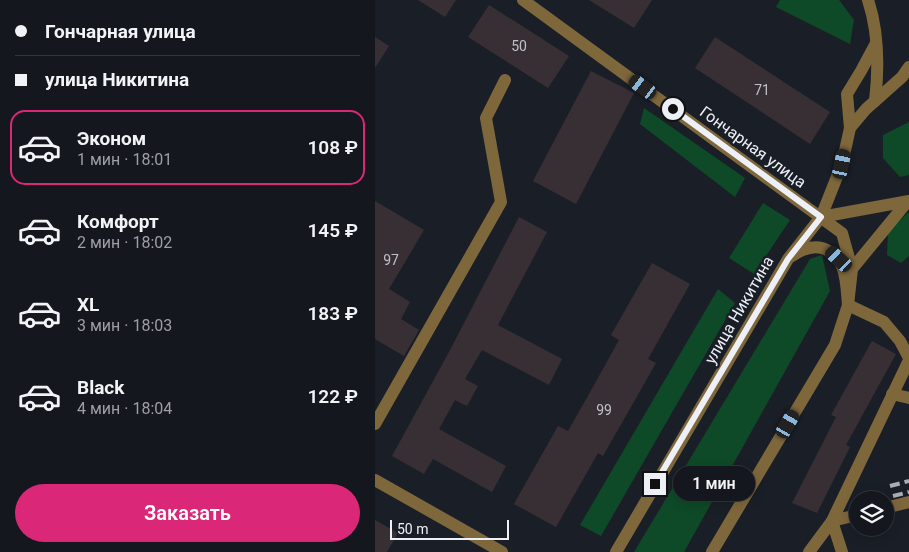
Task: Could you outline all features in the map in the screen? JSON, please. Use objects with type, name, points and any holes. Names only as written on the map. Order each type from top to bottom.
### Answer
[{"type":"street","name":"Гончарная улица","points":[[523,0],[843,233],[852,269]]},
{"type":"street","points":[[868,0],[873,13],[877,40],[879,73],[875,101]]},
{"type":"street","points":[[850,128],[847,94],[877,40]]},
{"type":"street","name":"улица Никитина","points":[[616,552],[788,259],[821,217],[842,164],[850,128],[865,109],[902,77],[909,68]]},
{"type":"street","points":[[375,424],[501,202],[485,118],[505,80]]},
{"type":"street","points":[[821,217],[908,201]]},
{"type":"street","points":[[712,552],[835,345],[848,305],[852,269],[908,201]]},
{"type":"street","points":[[788,259],[801,250],[816,246],[830,250],[839,259],[845,275],[848,305]]},
{"type":"street","points":[[809,552],[832,521],[909,359],[905,339],[884,322],[848,305]]},
{"type":"street","points":[[892,394],[909,398]]},
{"type":"street","points":[[375,480],[503,552]]},
{"type":"street","points":[[894,506],[909,502]]},
{"type":"street","points":[[832,521],[849,517]]},
{"type":"street","points":[[832,521],[842,552]]},
{"type":"green space","points":[[780,0],[839,0],[854,20],[850,44],[776,7]]},
{"type":"green space","points":[[644,108],[745,178],[735,197],[640,124]]},
{"type":"green space","points":[[909,122],[909,175],[900,177],[883,158],[883,135]]},
{"type":"green space","points":[[763,203],[790,220],[754,274],[729,258]]},
{"type":"green space","points":[[909,212],[909,256],[901,263],[887,255],[888,230]]},
{"type":"green space","points":[[822,255],[830,291],[684,552],[634,552],[810,259]]},
{"type":"green space","points":[[718,289],[735,303],[601,536],[580,525]]},
{"type":"building","points":[[418,0],[456,0],[445,17]]},
{"type":"building","points":[[589,0],[652,0],[634,28]]},
{"type":"building","points":[[489,5],[569,56],[548,88],[468,37]]},
{"type":"building","points":[[375,37],[389,46],[375,68]]},
{"type":"building","points":[[715,37],[830,112],[810,144],[695,68]]},
{"type":"building","points":[[591,71],[634,93],[576,204],[533,181]]},
{"type":"building","points":[[375,201],[424,230],[389,289],[410,302],[401,319],[419,330],[404,356],[375,339]]},
{"type":"building","points":[[519,217],[547,232],[498,325],[562,359],[549,385],[482,350],[465,379],[478,386],[467,406],[455,400],[439,429],[506,466],[492,492],[433,459],[424,474],[392,456],[449,352]]},
{"type":"building","points":[[652,263],[690,284],[648,359],[656,363],[603,456],[598,453],[556,527],[514,504],[558,426],[568,431],[619,340],[611,335]]},
{"type":"building","points":[[872,341],[896,354],[846,445],[850,447],[817,513],[792,503],[836,417],[831,415]]},
{"type":"building","points":[[375,520],[398,533],[387,552],[375,552]]},
{"type":"railway","points":[[890,486],[909,481]]},
{"type":"railway","points":[[894,496],[909,492]]},
{"type":"route","points":[[655,484],[788,259],[821,217],[673,109]]}]
